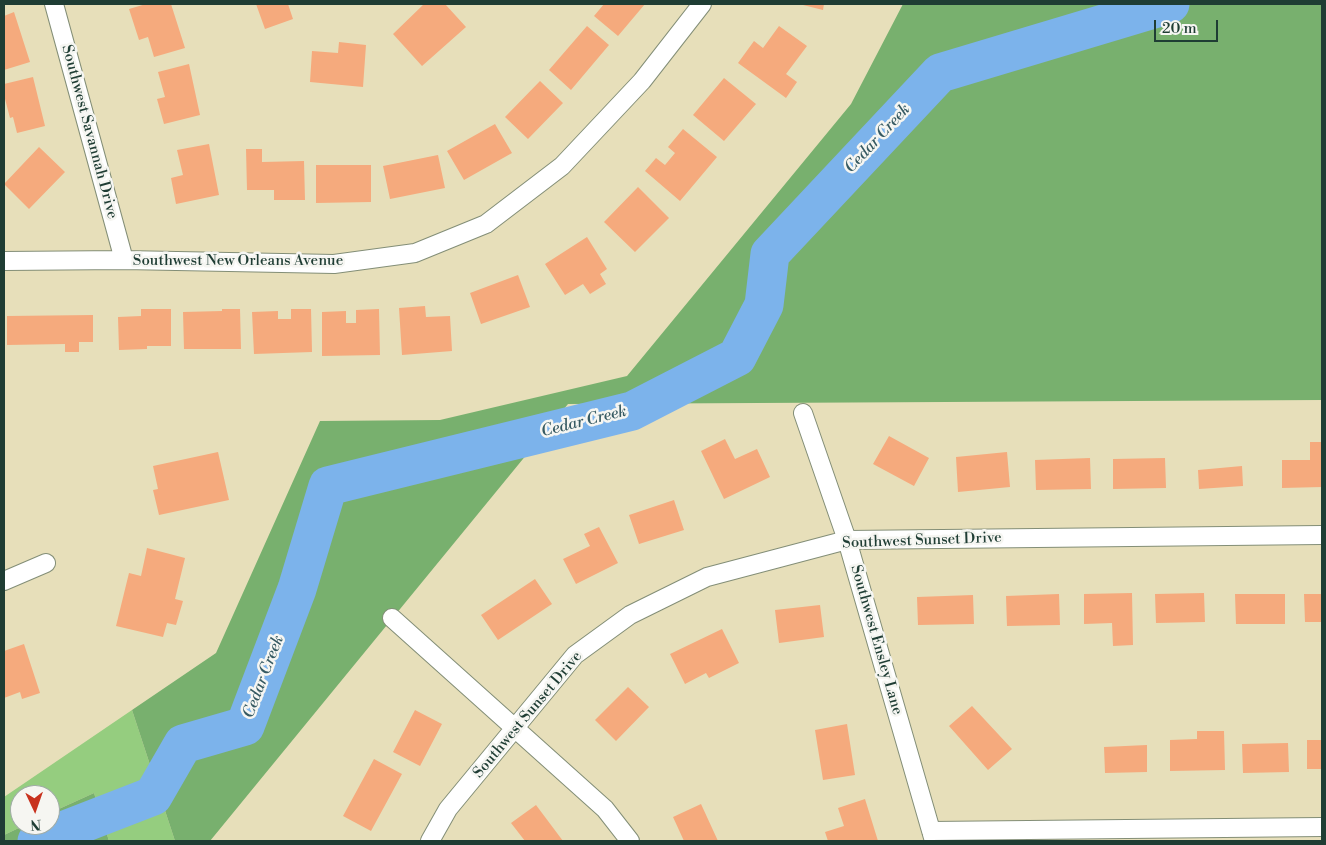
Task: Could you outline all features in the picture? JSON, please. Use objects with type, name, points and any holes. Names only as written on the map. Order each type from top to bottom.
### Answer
[{"type":"street","name":"Southwest Savannah Drive","points":[[54,4],[124,260]]},
{"type":"street","name":"Southwest New Orleans Avenue","points":[[4,261],[124,260],[334,264],[415,253],[486,224],[562,166],[642,80],[702,4]]},
{"type":"street","name":"Southwest Ensley Lane","points":[[803,413],[847,540],[933,836]]},
{"type":"street","name":"Southwest Sunset Drive","points":[[430,841],[448,810],[514,727],[575,655],[630,615],[707,576],[847,540],[1322,535]]},
{"type":"street","points":[[4,581],[46,563]]},
{"type":"street","points":[[392,618],[606,809],[630,841]]},
{"type":"street","points":[[933,836],[1266,834],[1322,827]]},
{"type":"green space","points":[[903,4],[1322,4],[1322,400],[568,404],[210,841],[175,841],[132,710],[216,653],[320,421],[440,420],[627,376],[851,104]]},
{"type":"green space","points":[[132,710],[175,841],[109,841],[94,793],[60,808],[60,785],[22,785]]},
{"type":"green space","points":[[10,793],[10,832],[4,835],[4,797]]},
{"type":"green space","points":[[94,793],[109,841],[4,841],[4,835],[10,832],[10,835],[60,835],[60,808]]},
{"type":"building","points":[[146,4],[171,4],[185,48],[154,57],[148,37],[139,40],[129,9]]},
{"type":"building","points":[[256,4],[288,4],[293,19],[265,29]]},
{"type":"building","points":[[424,4],[445,4],[466,27],[422,66],[393,34]]},
{"type":"building","points":[[604,4],[645,4],[618,36],[594,16]]},
{"type":"building","points":[[799,4],[824,4],[823,10]]},
{"type":"building","points":[[14,12],[30,62],[4,70],[4,16]]},
{"type":"building","points":[[587,26],[609,45],[571,90],[549,70]]},
{"type":"building","points":[[779,26],[807,46],[786,74],[797,82],[786,98],[738,63],[754,41],[763,48]]},
{"type":"building","points":[[339,42],[366,45],[363,87],[310,82],[312,51],[338,53]]},
{"type":"building","points":[[189,64],[200,115],[164,124],[157,99],[165,97],[158,72]]},
{"type":"building","points":[[33,77],[45,126],[17,133],[13,117],[10,118],[4,95],[4,84]]},
{"type":"building","points":[[724,78],[756,104],[724,141],[693,115]]},
{"type":"building","points":[[540,81],[563,103],[528,139],[505,117]]},
{"type":"building","points":[[495,124],[512,153],[464,180],[447,151]]},
{"type":"building","points":[[683,129],[717,157],[680,201],[645,171],[656,158],[665,165],[675,153],[668,147]]},
{"type":"building","points":[[209,144],[219,195],[176,204],[171,178],[183,175],[177,150]]},
{"type":"building","points":[[39,147],[65,172],[29,209],[4,184]]},
{"type":"building","points":[[246,149],[262,149],[262,162],[304,161],[305,200],[274,200],[274,190],[247,190]]},
{"type":"building","points":[[438,155],[445,188],[390,199],[383,166]]},
{"type":"building","points":[[316,165],[371,165],[371,202],[316,203]]},
{"type":"building","points":[[638,187],[669,218],[635,252],[604,222]]},
{"type":"building","points":[[587,237],[607,269],[600,274],[606,284],[590,294],[583,284],[565,295],[545,264]]},
{"type":"building","points":[[518,275],[530,307],[481,324],[470,293]]},
{"type":"building","points":[[425,306],[426,317],[450,316],[452,351],[402,355],[399,308]]},
{"type":"building","points":[[141,309],[171,309],[171,346],[147,346],[147,349],[119,350],[118,317],[141,316]]},
{"type":"building","points":[[222,309],[240,309],[241,349],[184,349],[183,312],[222,311]]},
{"type":"building","points":[[291,309],[311,309],[312,352],[254,354],[252,312],[278,311],[278,319],[291,319]]},
{"type":"building","points":[[379,309],[380,355],[322,356],[322,312],[346,311],[346,323],[356,323],[356,310]]},
{"type":"building","points":[[93,315],[93,342],[79,342],[79,352],[65,352],[65,344],[7,345],[7,316]]},
{"type":"building","points":[[889,436],[929,458],[914,486],[873,464]]},
{"type":"building","points":[[725,439],[735,459],[757,449],[770,477],[724,499],[701,451]]},
{"type":"building","points":[[1310,442],[1322,442],[1322,487],[1282,488],[1282,460],[1310,460]]},
{"type":"building","points":[[218,452],[229,500],[159,515],[153,490],[158,489],[153,466]]},
{"type":"building","points":[[1007,452],[1010,487],[958,492],[956,457]]},
{"type":"building","points":[[1090,458],[1091,489],[1036,490],[1035,460]]},
{"type":"building","points":[[1165,458],[1166,488],[1113,489],[1113,459]]},
{"type":"building","points":[[1242,466],[1243,486],[1199,489],[1198,470]]},
{"type":"building","points":[[674,500],[684,530],[639,544],[629,515]]},
{"type":"building","points":[[599,527],[618,563],[576,584],[563,559],[590,546],[584,534]]},
{"type":"building","points":[[147,548],[185,558],[175,599],[183,601],[176,625],[167,623],[163,637],[116,626],[129,573],[141,576]]},
{"type":"building","points":[[535,579],[552,604],[498,640],[481,615]]},
{"type":"building","points":[[1132,593],[1133,645],[1113,646],[1112,623],[1084,624],[1084,594]]},
{"type":"building","points":[[1204,593],[1205,622],[1156,623],[1155,594]]},
{"type":"building","points":[[1059,594],[1060,625],[1007,626],[1006,596]]},
{"type":"building","points":[[1235,594],[1285,594],[1285,624],[1236,624]]},
{"type":"building","points":[[1304,594],[1322,594],[1322,622],[1305,622]]},
{"type":"building","points":[[973,595],[974,624],[918,625],[917,597]]},
{"type":"building","points":[[820,605],[824,637],[779,643],[775,610]]},
{"type":"building","points":[[722,629],[739,663],[709,678],[706,673],[685,684],[670,654]]},
{"type":"building","points":[[24,644],[40,693],[22,699],[20,692],[4,698],[4,651]]},
{"type":"building","points":[[628,687],[649,707],[616,741],[595,720]]},
{"type":"building","points":[[972,706],[1012,749],[988,770],[949,726]]},
{"type":"building","points":[[415,710],[442,724],[420,766],[393,752]]},
{"type":"building","points":[[847,724],[855,775],[823,780],[815,730]]},
{"type":"building","points":[[1197,731],[1224,731],[1225,770],[1170,771],[1170,740],[1197,739]]},
{"type":"building","points":[[1307,740],[1322,740],[1322,769],[1307,769]]},
{"type":"building","points":[[1288,743],[1289,772],[1243,773],[1242,744]]},
{"type":"building","points":[[1147,745],[1147,772],[1105,773],[1104,747]]},
{"type":"building","points":[[374,759],[402,774],[371,831],[343,816]]},
{"type":"building","points":[[865,799],[878,841],[828,841],[825,832],[844,826],[838,808]]},
{"type":"building","points":[[701,804],[718,841],[684,841],[673,817]]},
{"type":"building","points":[[536,805],[563,841],[525,841],[511,823]]},
{"type":"waterway","name":"Cedar Creek","points":[[37,841],[153,796],[183,744],[245,726],[297,589],[328,486],[632,411],[737,357],[764,305],[770,254],[940,73],[1170,4]]}]
